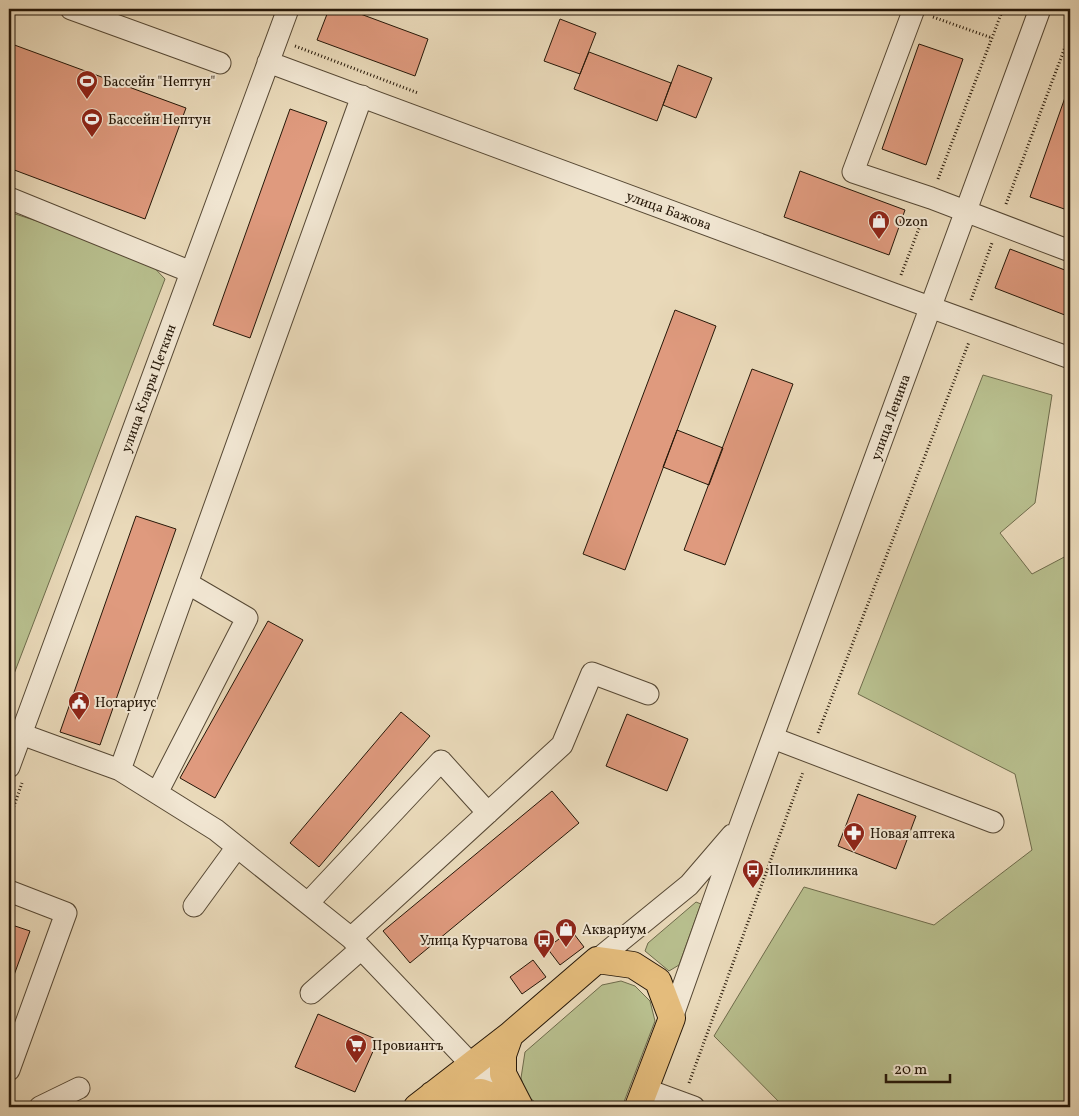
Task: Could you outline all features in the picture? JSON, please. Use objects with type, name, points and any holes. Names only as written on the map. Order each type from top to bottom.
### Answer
[{"type":"main road","points":[[425,1101],[510,1035],[597,960],[633,965],[658,981],[672,1018],[641,1098]]},
{"type":"main road","points":[[510,1035],[503,1055],[503,1074],[519,1106]]},
{"type":"main road","points":[[425,1101],[481,1092],[519,1106]]},
{"type":"street","points":[[72,9],[220,63]]},
{"type":"street","name":"улица Клары Цеткин","points":[[9,767],[288,9]]},
{"type":"street","name":"улица Ленина","points":[[672,1018],[740,826],[1040,9]]},
{"type":"street","points":[[914,10],[853,172],[930,198],[1070,251]]},
{"type":"street","name":"улица Бажова","points":[[268,62],[1070,358]]},
{"type":"street","points":[[120,770],[362,96]]},
{"type":"street","points":[[9,198],[191,272]]},
{"type":"street","points":[[157,793],[247,618],[188,583]]},
{"type":"street","points":[[311,993],[356,943],[488,813],[562,745],[592,673],[648,694]]},
{"type":"street","points":[[21,734],[120,770],[216,830],[356,943],[471,1064],[519,1106]]},
{"type":"street","points":[[773,738],[993,822]]},
{"type":"street","points":[[308,904],[441,761],[488,813]]},
{"type":"street","points":[[597,960],[689,885],[740,826]]},
{"type":"street","points":[[194,906],[237,847]]},
{"type":"street","points":[[9,891],[66,913],[9,1070]]},
{"type":"street","points":[[40,1107],[79,1088]]},
{"type":"street","points":[[641,1098],[688,1105]]},
{"type":"path","points":[[894,294],[1003,9]]},
{"type":"path","points":[[914,10],[992,38]]},
{"type":"path","points":[[688,1105],[810,752],[968,346],[975,323],[970,302],[1070,34]]},
{"type":"green space","points":[[9,212],[142,255],[165,279],[9,687]]},
{"type":"green space","points":[[983,375],[1052,395],[1035,503],[1000,533],[1032,574],[1070,554],[1070,1107],[784,1107],[714,1036],[804,887],[934,925],[1032,850],[1015,774],[858,694]]},
{"type":"green space","points":[[696,902],[701,904],[679,965],[669,971],[645,951],[648,943]]},
{"type":"green space","points":[[621,981],[635,986],[650,1001],[655,1021],[622,1107],[542,1107],[527,1096],[521,1078],[525,1052],[602,985]]},
{"type":"building","points":[[329,9],[347,9],[428,39],[415,76],[317,40]]},
{"type":"building","points":[[560,19],[596,33],[580,74],[544,61]]},
{"type":"building","name":"Бассейн Нептун","points":[[9,43],[186,108],[145,219],[9,168]]},
{"type":"building","points":[[919,44],[963,59],[926,165],[882,149]]},
{"type":"building","points":[[589,52],[671,83],[657,121],[574,89]]},
{"type":"building","points":[[678,65],[712,78],[696,118],[663,105]]},
{"type":"building","points":[[1068,89],[1070,90],[1070,211],[1030,197]]},
{"type":"building","points":[[290,109],[327,122],[250,338],[213,325]]},
{"type":"building","points":[[800,171],[905,210],[889,255],[784,217]]},
{"type":"building","points":[[1010,249],[1070,272],[1070,317],[995,288]]},
{"type":"building","points":[[675,310],[716,326],[625,570],[583,554]]},
{"type":"building","points":[[752,369],[793,384],[725,565],[684,550]]},
{"type":"building","points":[[677,430],[723,448],[709,485],[663,467]]},
{"type":"building","points":[[136,516],[176,529],[100,745],[60,732]]},
{"type":"building","points":[[268,621],[303,640],[215,798],[180,778]]},
{"type":"building","points":[[401,712],[430,736],[319,867],[290,843]]},
{"type":"building","points":[[627,714],[688,739],[667,791],[606,766]]},
{"type":"building","points":[[552,791],[579,823],[410,963],[383,931]]},
{"type":"building","points":[[858,794],[916,816],[896,869],[838,846]]},
{"type":"building","points":[[9,924],[30,931],[9,989]]},
{"type":"building","name":"Аквариум","points":[[571,930],[584,947],[560,965],[547,948]]},
{"type":"building","points":[[533,960],[546,977],[522,994],[510,977]]},
{"type":"building","points":[[318,1014],[378,1040],[355,1092],[295,1067]]},
{"type":"place","name":"Бассейн \"Нептун\"","points":[[87,100]]},
{"type":"place","name":"Бассейн Нептун","points":[[92,138]]},
{"type":"place","name":"Ozon","points":[[879,240]]},
{"type":"place","name":"Нотариус","points":[[79,721]]},
{"type":"place","name":"Новая аптека","points":[[854,852]]},
{"type":"place","name":"Поликлиника","points":[[753,889]]},
{"type":"place","name":"Аквариум","points":[[566,948]]},
{"type":"place","name":"Улица Курчатова","points":[[544,959]]},
{"type":"place","name":"Провиантъ","points":[[356,1064]]}]
